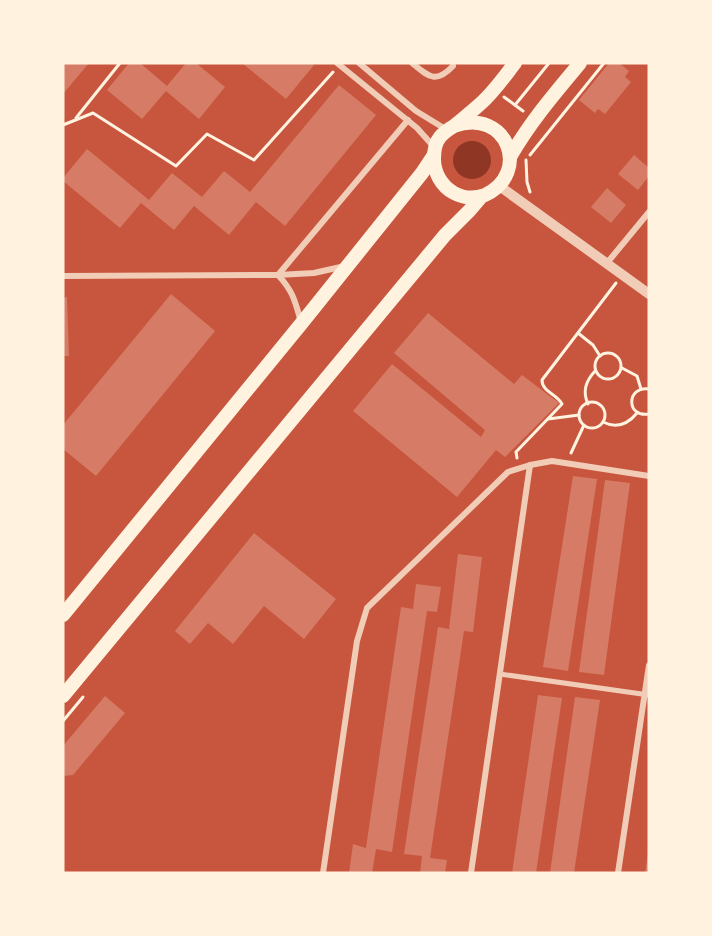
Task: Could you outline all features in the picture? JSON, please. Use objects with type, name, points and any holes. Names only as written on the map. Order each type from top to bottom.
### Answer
[{"type":"main road","points":[[63,615],[422,173],[440,138],[481,104],[515,63]]},
{"type":"main road","points":[[510,157],[522,136],[580,63]]},
{"type":"main road","points":[[435,151],[434,162],[441,182],[460,196],[470,198],[492,192],[506,177],[510,157],[503,137],[490,126],[474,122],[465,122],[451,128]]},
{"type":"main road","points":[[63,696],[445,235],[481,196]]},
{"type":"street","points":[[359,63],[416,111],[451,128]]},
{"type":"street","points":[[412,63],[427,75],[436,78],[445,75],[453,64]]},
{"type":"street","points":[[338,64],[417,128],[435,151]]},
{"type":"street","points":[[278,275],[408,120]]},
{"type":"street","points":[[498,185],[649,294]]},
{"type":"street","points":[[606,263],[649,212]]},
{"type":"street","points":[[63,276],[278,275],[314,273],[348,265]]},
{"type":"street","points":[[278,275],[288,286],[294,298],[301,324]]},
{"type":"street","points":[[323,873],[357,641],[367,608],[508,472],[552,461],[649,476]]},
{"type":"street","points":[[471,873],[530,465]]},
{"type":"street","points":[[618,873],[647,695],[649,665]]},
{"type":"street","points":[[500,674],[647,695]]},
{"type":"path","points":[[75,120],[120,63]]},
{"type":"path","points":[[515,105],[549,63]]},
{"type":"path","points":[[530,192],[525,160],[604,63]]},
{"type":"path","points":[[63,125],[93,113],[176,166],[207,134],[255,160],[338,64]]},
{"type":"path","points":[[494,89],[534,120]]},
{"type":"path","points":[[519,468],[516,452],[562,404],[544,387],[542,380],[622,274]]},
{"type":"path","points":[[578,333],[593,345],[600,356]]},
{"type":"path","points":[[609,353],[616,356],[621,368],[617,376],[610,379],[601,377],[596,371],[595,363],[600,356],[609,353]]},
{"type":"path","points":[[621,368],[637,376],[641,389]]},
{"type":"path","points":[[588,404],[585,397],[586,383],[596,371]]},
{"type":"path","points":[[649,390],[641,389],[635,392],[631,402],[637,413],[649,414]]},
{"type":"path","points":[[595,403],[603,409],[605,416],[598,427],[592,428],[584,425],[580,419],[582,408],[588,404],[595,403]]},
{"type":"path","points":[[603,422],[612,426],[627,423],[637,413]]},
{"type":"path","points":[[548,419],[579,415]]},
{"type":"path","points":[[568,464],[571,450],[584,425]]},
{"type":"path","points":[[63,721],[85,694]]},
{"type":"shaded area","points":[[472,141],[486,146],[491,160],[486,174],[472,179],[458,174],[453,160],[458,146]]},
{"type":"building","points":[[63,63],[89,63],[63,94]]},
{"type":"building","points":[[129,63],[140,63],[167,86],[186,63],[196,63],[225,87],[199,119],[166,91],[142,119],[107,90]]},
{"type":"building","points":[[242,63],[311,63],[314,65],[286,99]]},
{"type":"building","points":[[609,63],[619,63],[629,71],[625,77],[631,82],[605,114],[598,109],[595,113],[579,100]]},
{"type":"building","points":[[339,85],[376,115],[285,226],[256,202],[229,235],[194,206],[174,230],[141,203],[120,228],[63,181],[87,149],[149,200],[172,173],[202,197],[224,171],[250,192]]},
{"type":"building","points":[[634,155],[649,168],[649,176],[638,190],[618,174]]},
{"type":"building","points":[[607,188],[626,205],[611,223],[591,207]]},
{"type":"building","points":[[171,294],[215,331],[96,476],[63,449],[63,425]]},
{"type":"building","points":[[67,297],[69,356],[63,356],[63,298]]},
{"type":"building","points":[[428,313],[514,384],[522,375],[559,403],[505,457],[496,450],[457,497],[353,411],[392,364],[481,437],[485,430],[394,353]]},
{"type":"building","points":[[573,476],[597,479],[568,671],[543,667]]},
{"type":"building","points":[[605,480],[630,483],[604,675],[579,672]]},
{"type":"building","points":[[254,533],[336,599],[304,639],[264,606],[233,644],[208,623],[190,644],[175,631]]},
{"type":"building","points":[[458,554],[482,557],[473,632],[464,631],[430,858],[447,860],[445,873],[420,873],[422,856],[404,854],[438,627],[449,629]]},
{"type":"building","points":[[416,584],[441,587],[437,612],[427,611],[392,852],[376,849],[372,873],[349,873],[353,844],[366,848],[401,607],[413,609]]},
{"type":"building","points":[[538,695],[562,698],[536,873],[512,873]]},
{"type":"building","points":[[105,696],[125,713],[73,775],[63,776],[63,746]]},
{"type":"building","points":[[575,697],[600,700],[574,873],[550,873]]},
{"type":"building","points":[[648,853],[649,873],[645,873]]}]
